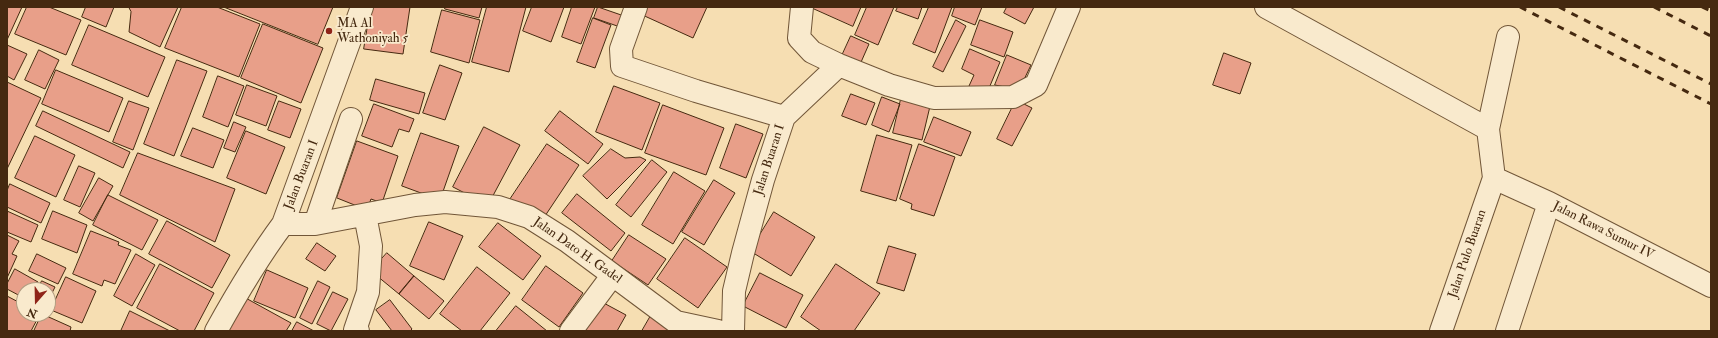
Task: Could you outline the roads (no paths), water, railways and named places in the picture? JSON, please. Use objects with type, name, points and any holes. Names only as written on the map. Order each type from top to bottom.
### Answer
[{"type":"street","name":"Jalan Buaran I","points":[[216,331],[244,280],[262,252],[283,224],[362,7]]},
{"type":"street","points":[[636,7],[621,49],[622,66],[784,117]]},
{"type":"street","points":[[802,7],[798,38],[812,52],[839,65],[889,85],[934,98],[1012,97],[1036,85],[1069,7]]},
{"type":"street","points":[[1266,7],[1488,129]]},
{"type":"street","points":[[1494,178],[1488,129],[1508,36]]},
{"type":"street","name":"Jalan Buaran I","points":[[733,331],[734,291],[743,253],[763,180],[784,117],[839,65]]},
{"type":"street","points":[[315,224],[351,119]]},
{"type":"street","name":"Jalan Rawa Sumur IV","points":[[1494,178],[1549,203],[1711,286]]},
{"type":"street","name":"Jalan Pulo Buaran","points":[[1442,331],[1494,178]]},
{"type":"street","name":"Jalan Dato H. Gadel","points":[[283,224],[315,224],[415,205],[445,202],[498,207],[529,217],[567,241],[612,276],[676,322],[718,331]]},
{"type":"street","points":[[1507,331],[1549,203]]},
{"type":"street","points":[[358,331],[355,330],[368,292],[371,246],[365,215]]},
{"type":"street","points":[[571,331],[612,276]]},
{"type":"railway","points":[[1520,7],[1711,104]]},
{"type":"railway","points":[[1559,7],[1711,84]]},
{"type":"railway","points":[[1654,7],[1711,36]]},
{"type":"railway","points":[[1702,7],[1711,11]]},
{"type":"place","name":"MA Al Wathoniyah 5","points":[[329,31]]}]
